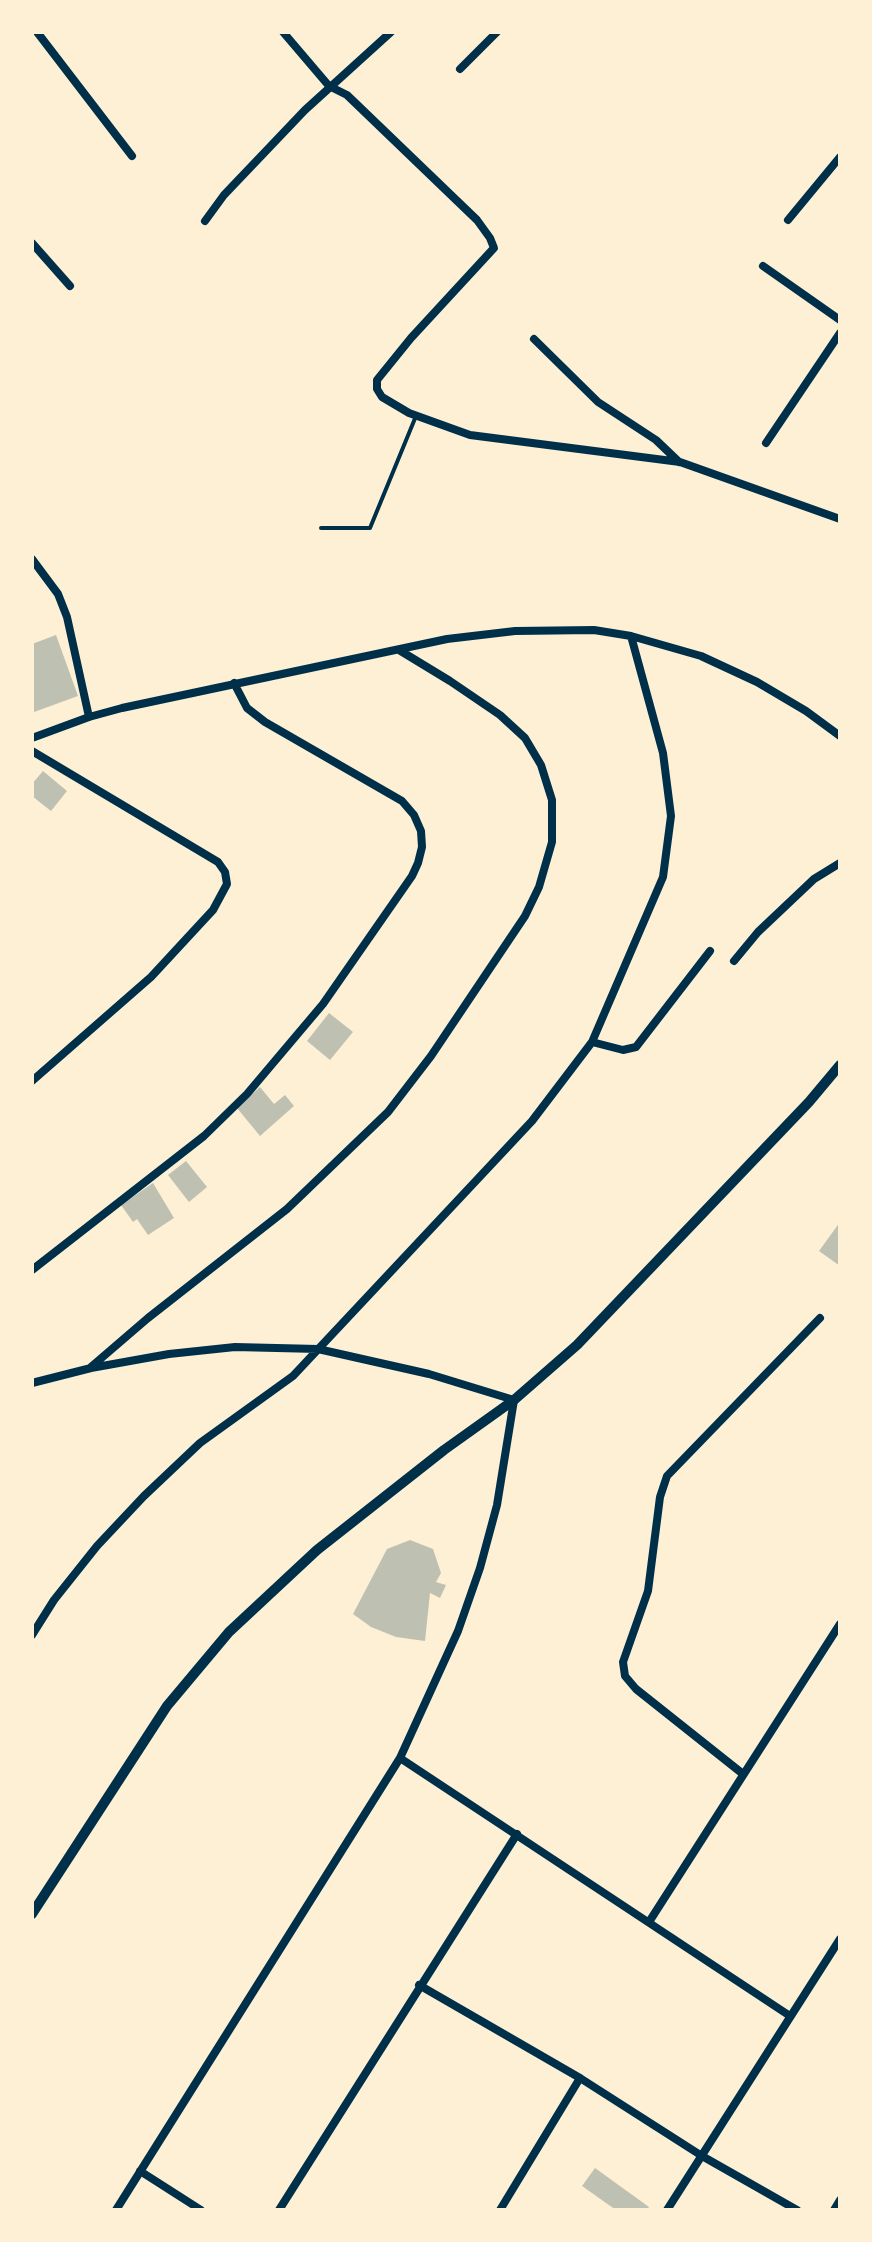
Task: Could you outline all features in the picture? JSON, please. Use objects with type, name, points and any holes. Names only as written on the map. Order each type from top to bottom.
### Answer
[{"type":"street","points":[[37,32],[132,156]]},
{"type":"street","points":[[283,32],[329,86],[347,95],[477,220],[494,248],[411,338],[377,380],[377,389],[382,397],[416,416],[470,435],[680,462],[840,519]]},
{"type":"street","points":[[205,221],[224,195],[329,86],[391,32]]},
{"type":"street","points":[[460,69],[497,32]]},
{"type":"street","points":[[788,220],[840,157]]},
{"type":"street","points":[[32,243],[70,286]]},
{"type":"street","points":[[763,266],[840,320]]},
{"type":"street","points":[[766,443],[840,333]]},
{"type":"street","points":[[534,339],[598,402],[656,440],[680,462]]},
{"type":"street","points":[[32,559],[58,594],[67,617],[89,717]]},
{"type":"street","points":[[32,738],[89,717],[447,639],[515,631],[594,630],[631,636],[701,656],[757,682],[806,711],[840,736]]},
{"type":"street","points":[[32,1635],[54,1600],[97,1546],[144,1496],[200,1443],[293,1376],[532,1121],[592,1042],[663,877],[671,816],[663,753],[631,636]]},
{"type":"street","points":[[91,1368],[148,1318],[287,1209],[388,1112],[431,1056],[525,916],[539,887],[552,842],[552,800],[541,765],[525,738],[500,715],[399,650]]},
{"type":"street","points":[[32,1270],[204,1136],[247,1094],[323,1004],[418,863],[422,847],[421,831],[414,815],[402,801],[265,722],[247,708],[234,683]]},
{"type":"street","points":[[32,751],[218,862],[225,872],[227,884],[213,910],[151,977],[32,1081]]},
{"type":"street","points":[[734,961],[758,932],[814,879],[840,863]]},
{"type":"street","points":[[592,1042],[623,1050],[636,1047],[710,951]]},
{"type":"street","points":[[32,1914],[167,1706],[229,1632],[317,1550],[444,1450],[514,1400],[587,1334],[798,1114],[840,1065]]},
{"type":"street","points":[[743,1774],[636,1689],[625,1676],[623,1662],[648,1591],[660,1497],[667,1476],[820,1318]]},
{"type":"street","points":[[32,1383],[91,1368],[169,1354],[235,1347],[318,1349],[429,1374],[514,1400]]},
{"type":"street","points":[[116,2210],[400,1758],[458,1631],[480,1568],[497,1505],[514,1400]]},
{"type":"street","points":[[649,1922],[840,1624]]},
{"type":"street","points":[[400,1758],[790,2016]]},
{"type":"street","points":[[279,2210],[517,1834]]},
{"type":"street","points":[[667,2210],[840,1939]]},
{"type":"street","points":[[419,1985],[580,2078],[702,2156],[797,2210]]},
{"type":"street","points":[[500,2210],[580,2078]]},
{"type":"street","points":[[140,2171],[201,2210]]},
{"type":"street","points":[[834,2210],[840,2200]]},
{"type":"lane","points":[[321,528],[370,528],[416,416]]},
{"type":"building","points":[[56,635],[78,696],[34,712],[32,644]]},
{"type":"building","points":[[43,771],[67,791],[51,811],[32,796],[32,784]]},
{"type":"building","points":[[329,1013],[353,1032],[330,1060],[307,1041]]},
{"type":"building","points":[[260,1087],[274,1104],[285,1095],[294,1106],[260,1136],[237,1108]]},
{"type":"building","points":[[186,1161],[207,1187],[189,1202],[168,1175]]},
{"type":"building","points":[[153,1183],[174,1218],[148,1235],[137,1219],[133,1222],[121,1205]]},
{"type":"building","points":[[840,1222],[840,1266],[819,1251]]},
{"type":"building","points":[[410,1540],[433,1549],[441,1573],[436,1582],[446,1585],[440,1598],[430,1593],[425,1641],[396,1637],[371,1627],[353,1614],[387,1549]]},
{"type":"building","points":[[595,2168],[649,2207],[647,2210],[616,2210],[582,2186]]}]
